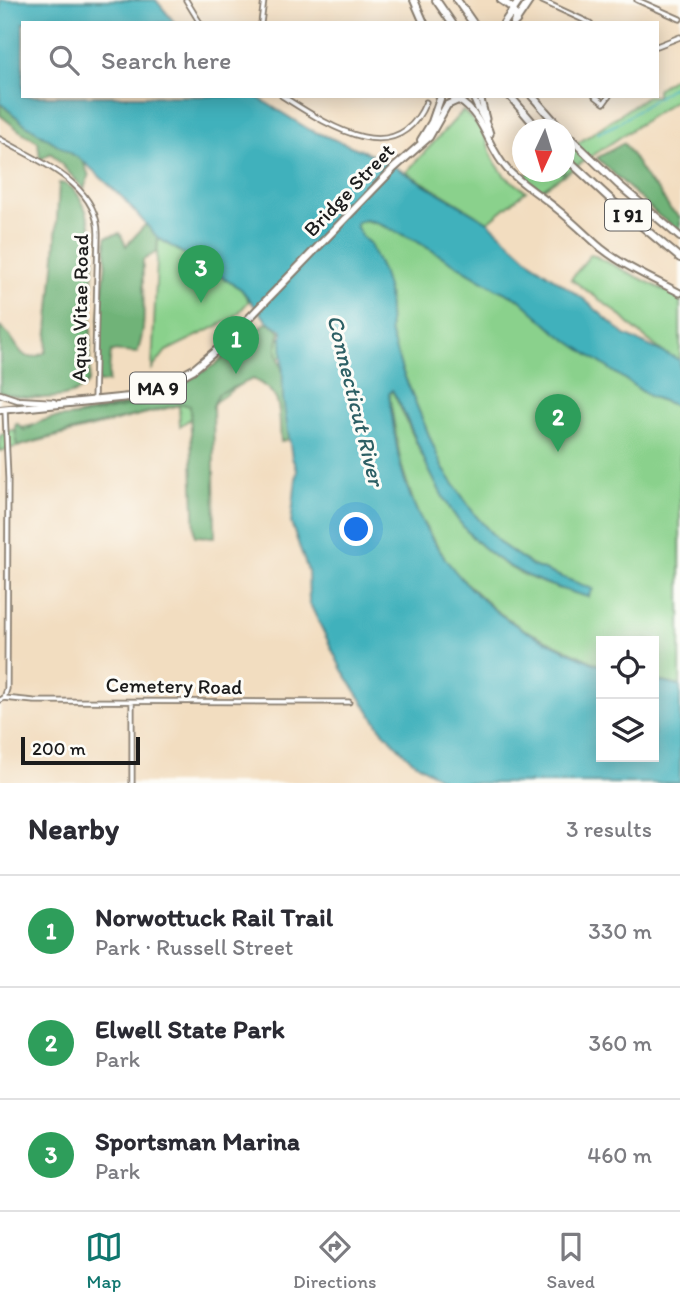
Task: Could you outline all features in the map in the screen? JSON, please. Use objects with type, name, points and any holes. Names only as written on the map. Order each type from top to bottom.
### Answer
[{"type":"highway","points":[[414,0],[423,21]]},
{"type":"highway","points":[[436,0],[451,21]]},
{"type":"highway","points":[[457,0],[472,21]]},
{"type":"highway","points":[[501,0],[513,9],[514,21]]},
{"type":"highway","points":[[505,21],[520,0]]},
{"type":"highway","points":[[515,21],[530,0]]},
{"type":"highway","name":"Bridge Street","points":[[418,145],[432,122],[440,98]]},
{"type":"highway","points":[[454,98],[462,98]]},
{"type":"highway","points":[[512,98],[530,119]]},
{"type":"highway","name":"I 91","points":[[534,98],[552,119]]},
{"type":"highway","name":"Bridge Street","points":[[94,401],[129,397],[165,385],[204,362],[432,133],[445,108],[458,100]]},
{"type":"highway","name":"I 91","points":[[575,143],[680,237]]},
{"type":"highway","name":"I 91","points":[[575,166],[680,258]]},
{"type":"highway","name":"MA 9","points":[[2,409],[94,401]]},
{"type":"main road","points":[[474,98],[486,122]]},
{"type":"main road","points":[[480,98],[492,144],[508,170],[603,249],[628,266],[680,293]]},
{"type":"main road","points":[[458,100],[474,113],[492,144]]},
{"type":"main road","points":[[0,394],[18,400],[65,403]]},
{"type":"street","points":[[186,0],[199,21]]},
{"type":"street","points":[[261,21],[264,0]]},
{"type":"street","points":[[540,0],[586,21]]},
{"type":"street","points":[[637,0],[680,19]]},
{"type":"street","points":[[659,45],[680,37]]},
{"type":"street","points":[[286,98],[346,132],[379,140],[406,131],[420,116],[426,102]]},
{"type":"street","name":"Aqua Vitae Road","points":[[0,139],[66,177],[95,215],[98,234],[94,401]]},
{"type":"street","points":[[2,409],[8,492],[7,689],[2,699]]},
{"type":"street","name":"Cemetery Road","points":[[2,699],[349,702]]},
{"type":"street","points":[[132,702],[132,783]]},
{"type":"green space","points":[[680,74],[680,97],[575,167],[575,145],[644,98],[659,98],[659,88]]},
{"type":"green space","points":[[0,103],[25,124],[83,161],[89,176],[84,189],[51,153],[40,160],[38,142],[0,115]]},
{"type":"green space","points":[[463,111],[483,130],[493,159],[505,176],[526,191],[488,222],[406,172]]},
{"type":"green space","points":[[624,143],[649,182],[658,190],[670,209],[680,217],[680,231],[659,216],[597,158]]},
{"type":"green space","points":[[530,182],[553,182],[541,190]]},
{"type":"green space","points":[[59,183],[68,186],[82,201],[94,246],[89,381],[73,393],[48,398],[0,392],[0,327],[24,355],[29,357],[46,352]]},
{"type":"green space","points":[[365,220],[406,235],[519,299],[649,396],[680,407],[680,686],[659,681],[659,636],[596,636],[596,664],[523,629],[494,609],[452,570],[417,513],[401,464],[389,394],[392,390],[445,499],[481,545],[504,564],[540,582],[568,590],[593,590],[533,566],[501,544],[475,515],[442,467],[402,370],[390,332],[388,291],[382,271],[369,243],[361,237],[357,221]]},
{"type":"green space","points":[[146,224],[158,238],[157,252],[143,260],[144,319],[141,342],[137,353],[111,351],[108,382],[98,383],[99,325],[106,237],[120,233],[126,246]]},
{"type":"green space","points":[[158,238],[241,289],[249,301],[234,318],[166,351],[152,369]]},
{"type":"green space","points":[[591,254],[680,298],[680,366],[619,314],[571,279]]},
{"type":"green space","points":[[330,305],[336,318],[180,426],[179,405],[0,451],[0,436],[8,431],[179,392],[276,341]]},
{"type":"green space","points":[[266,323],[275,326],[280,332],[277,352],[285,381],[290,438],[281,442],[278,404],[263,385],[253,379],[218,394],[213,406],[215,537],[195,536],[190,406],[183,404],[17,447],[17,423],[25,431],[52,418],[78,416],[151,402],[216,364]]},
{"type":"water","name":"Connecticut River","points":[[0,0],[156,0],[173,21],[21,21],[21,98],[258,98],[310,130],[376,156],[488,222],[535,265],[585,300],[625,335],[680,360],[680,407],[649,396],[557,333],[519,299],[414,240],[375,222],[357,222],[361,236],[369,243],[382,271],[388,291],[390,332],[402,370],[442,467],[475,515],[501,544],[533,566],[593,589],[588,597],[533,579],[491,554],[473,538],[442,496],[392,390],[389,394],[400,463],[407,488],[430,536],[462,579],[502,616],[533,635],[596,664],[596,762],[659,762],[659,681],[680,686],[680,783],[447,783],[410,759],[381,729],[342,670],[309,602],[308,571],[291,523],[297,470],[292,458],[283,399],[282,330],[266,320],[241,289],[158,238],[123,198],[83,161],[25,124],[0,103]]},
{"type":"waterway","points":[[659,96],[680,82]]},
{"type":"waterway","points":[[598,133],[617,124],[656,98]]},
{"type":"place","name":"Sportsman Marina","points":[[201,303]]},
{"type":"place","name":"Norwottuck Rail Trail","points":[[236,374]]},
{"type":"place","name":"Elwell State Park","points":[[558,452]]}]
